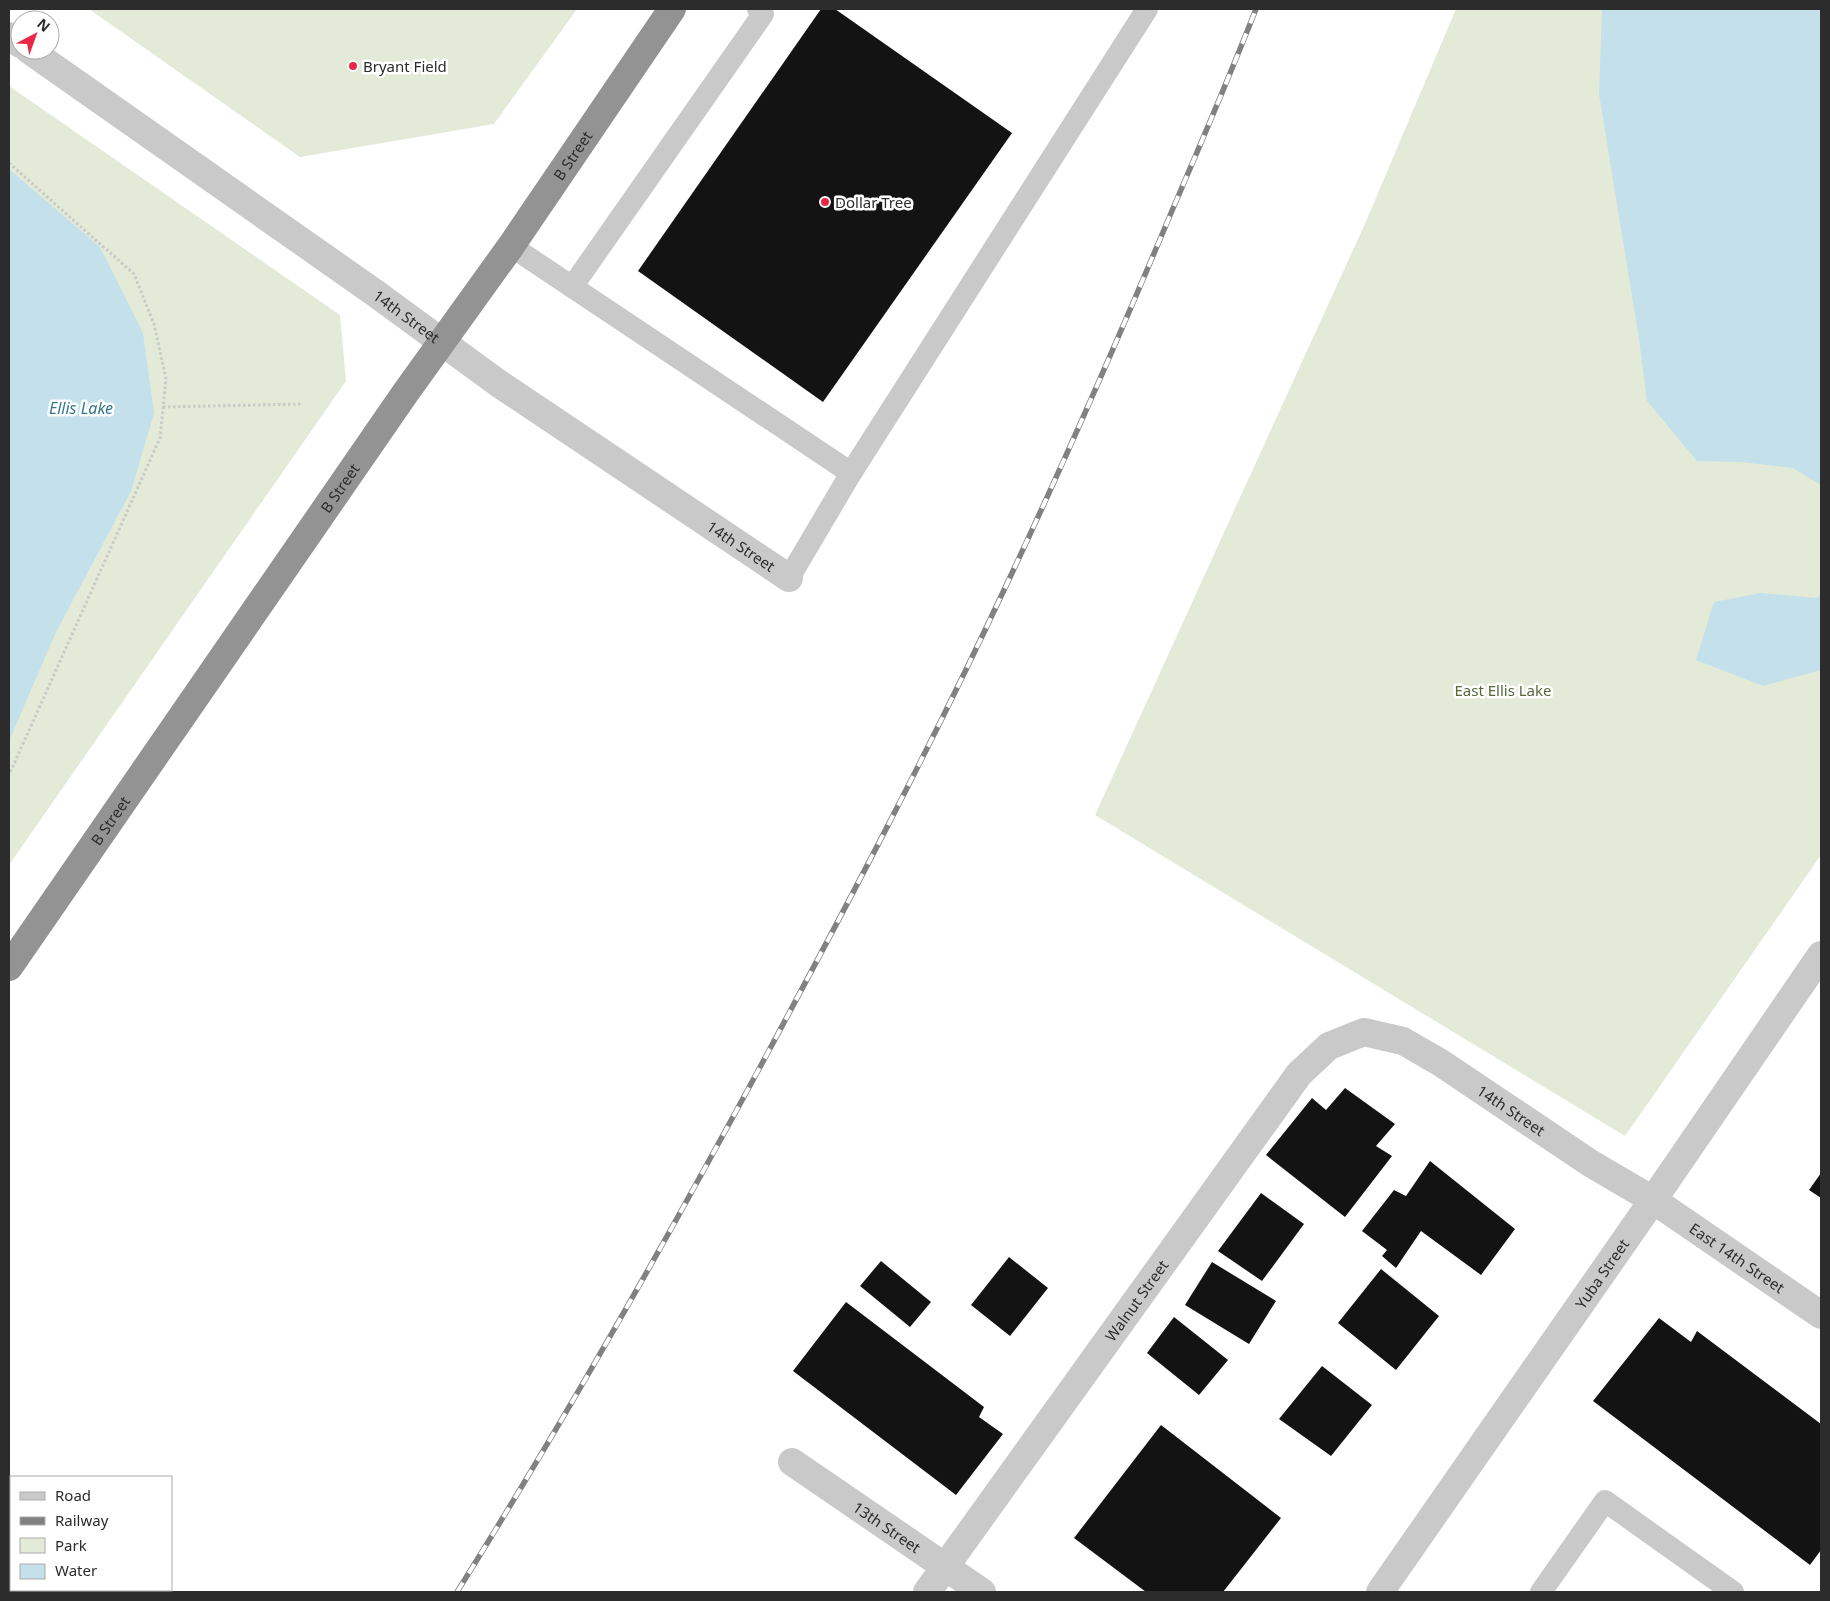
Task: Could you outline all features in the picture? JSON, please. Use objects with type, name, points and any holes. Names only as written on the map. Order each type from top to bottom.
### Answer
[{"type":"highway","name":"B Street","points":[[9,967],[510,246],[672,9]]},
{"type":"street","name":"14th Street","points":[[43,60],[375,293],[498,383],[789,578]]},
{"type":"street","name":"Yuba Street","points":[[1380,1592],[1821,955]]},
{"type":"street","name":"14th Street","points":[[1364,1032],[1403,1041],[1426,1054],[1590,1163],[1653,1200]]},
{"type":"street","name":"Walnut Street","points":[[927,1592],[1299,1074],[1328,1046],[1364,1032]]},
{"type":"street","name":"East 14th Street","points":[[1653,1200],[1821,1315]]},
{"type":"street","name":"13th Street","points":[[792,1462],[982,1592]]},
{"type":"lane","points":[[572,287],[764,14],[758,9]]},
{"type":"lane","points":[[789,578],[851,473],[1146,9]]},
{"type":"lane","points":[[510,246],[851,473]]},
{"type":"lane","points":[[1541,1592],[1604,1502],[1734,1592]]},
{"type":"path","points":[[9,163],[134,274],[154,324],[166,379],[160,438],[9,775]]},
{"type":"path","points":[[163,407],[303,404]]},
{"type":"green space","name":"Bryant Field","points":[[89,9],[577,9],[494,124],[300,157]]},
{"type":"green space","name":"East Ellis Lake","points":[[1456,9],[1821,9],[1821,855],[1625,1136],[1095,815],[1364,226]]},
{"type":"green space","points":[[9,86],[340,315],[346,381],[9,865]]},
{"type":"water","points":[[1602,9],[1821,9],[1821,485],[1793,468],[1741,462],[1697,461],[1647,401],[1639,339],[1599,94]]},
{"type":"water","name":"Ellis Lake","points":[[9,169],[100,247],[143,333],[154,413],[131,491],[56,632],[9,741]]},
{"type":"water","points":[[1761,593],[1816,598],[1821,595],[1821,670],[1763,686],[1696,660],[1714,602]]},
{"type":"building","name":"Dollar Tree","points":[[821,9],[835,9],[1012,133],[823,402],[638,271]]},
{"type":"building","points":[[1345,1088],[1395,1124],[1376,1146],[1392,1156],[1345,1217],[1266,1155],[1312,1098],[1326,1110]]},
{"type":"building","points":[[1430,1161],[1515,1229],[1481,1275],[1421,1231],[1396,1268],[1382,1256],[1387,1250],[1362,1231],[1394,1190],[1406,1196]]},
{"type":"building","points":[[1821,1173],[1821,1198],[1809,1190]]},
{"type":"building","points":[[1261,1193],[1304,1224],[1262,1281],[1218,1251]]},
{"type":"building","points":[[1009,1257],[1048,1288],[1010,1336],[971,1305]]},
{"type":"building","points":[[881,1261],[931,1302],[910,1327],[860,1286]]},
{"type":"building","points":[[1212,1262],[1276,1301],[1249,1344],[1185,1305]]},
{"type":"building","points":[[1381,1269],[1439,1316],[1396,1370],[1338,1323]]},
{"type":"building","points":[[846,1302],[984,1407],[979,1417],[1003,1434],[956,1495],[793,1371]]},
{"type":"building","points":[[1174,1317],[1228,1360],[1199,1395],[1147,1353]]},
{"type":"building","points":[[1659,1318],[1691,1342],[1697,1331],[1821,1424],[1821,1550],[1810,1565],[1593,1401]]},
{"type":"building","points":[[1322,1366],[1372,1405],[1331,1456],[1279,1419]]},
{"type":"building","points":[[1161,1425],[1281,1518],[1223,1592],[1146,1592],[1074,1538]]},
{"type":"railway","points":[[457,1592],[540,1457],[659,1251],[803,987],[920,762],[977,648],[1070,447],[1154,254],[1256,9]]},
{"type":"place","name":"Bryant Field","points":[[353,66]]},
{"type":"place","name":"Dollar Tree","points":[[825,202]]}]
